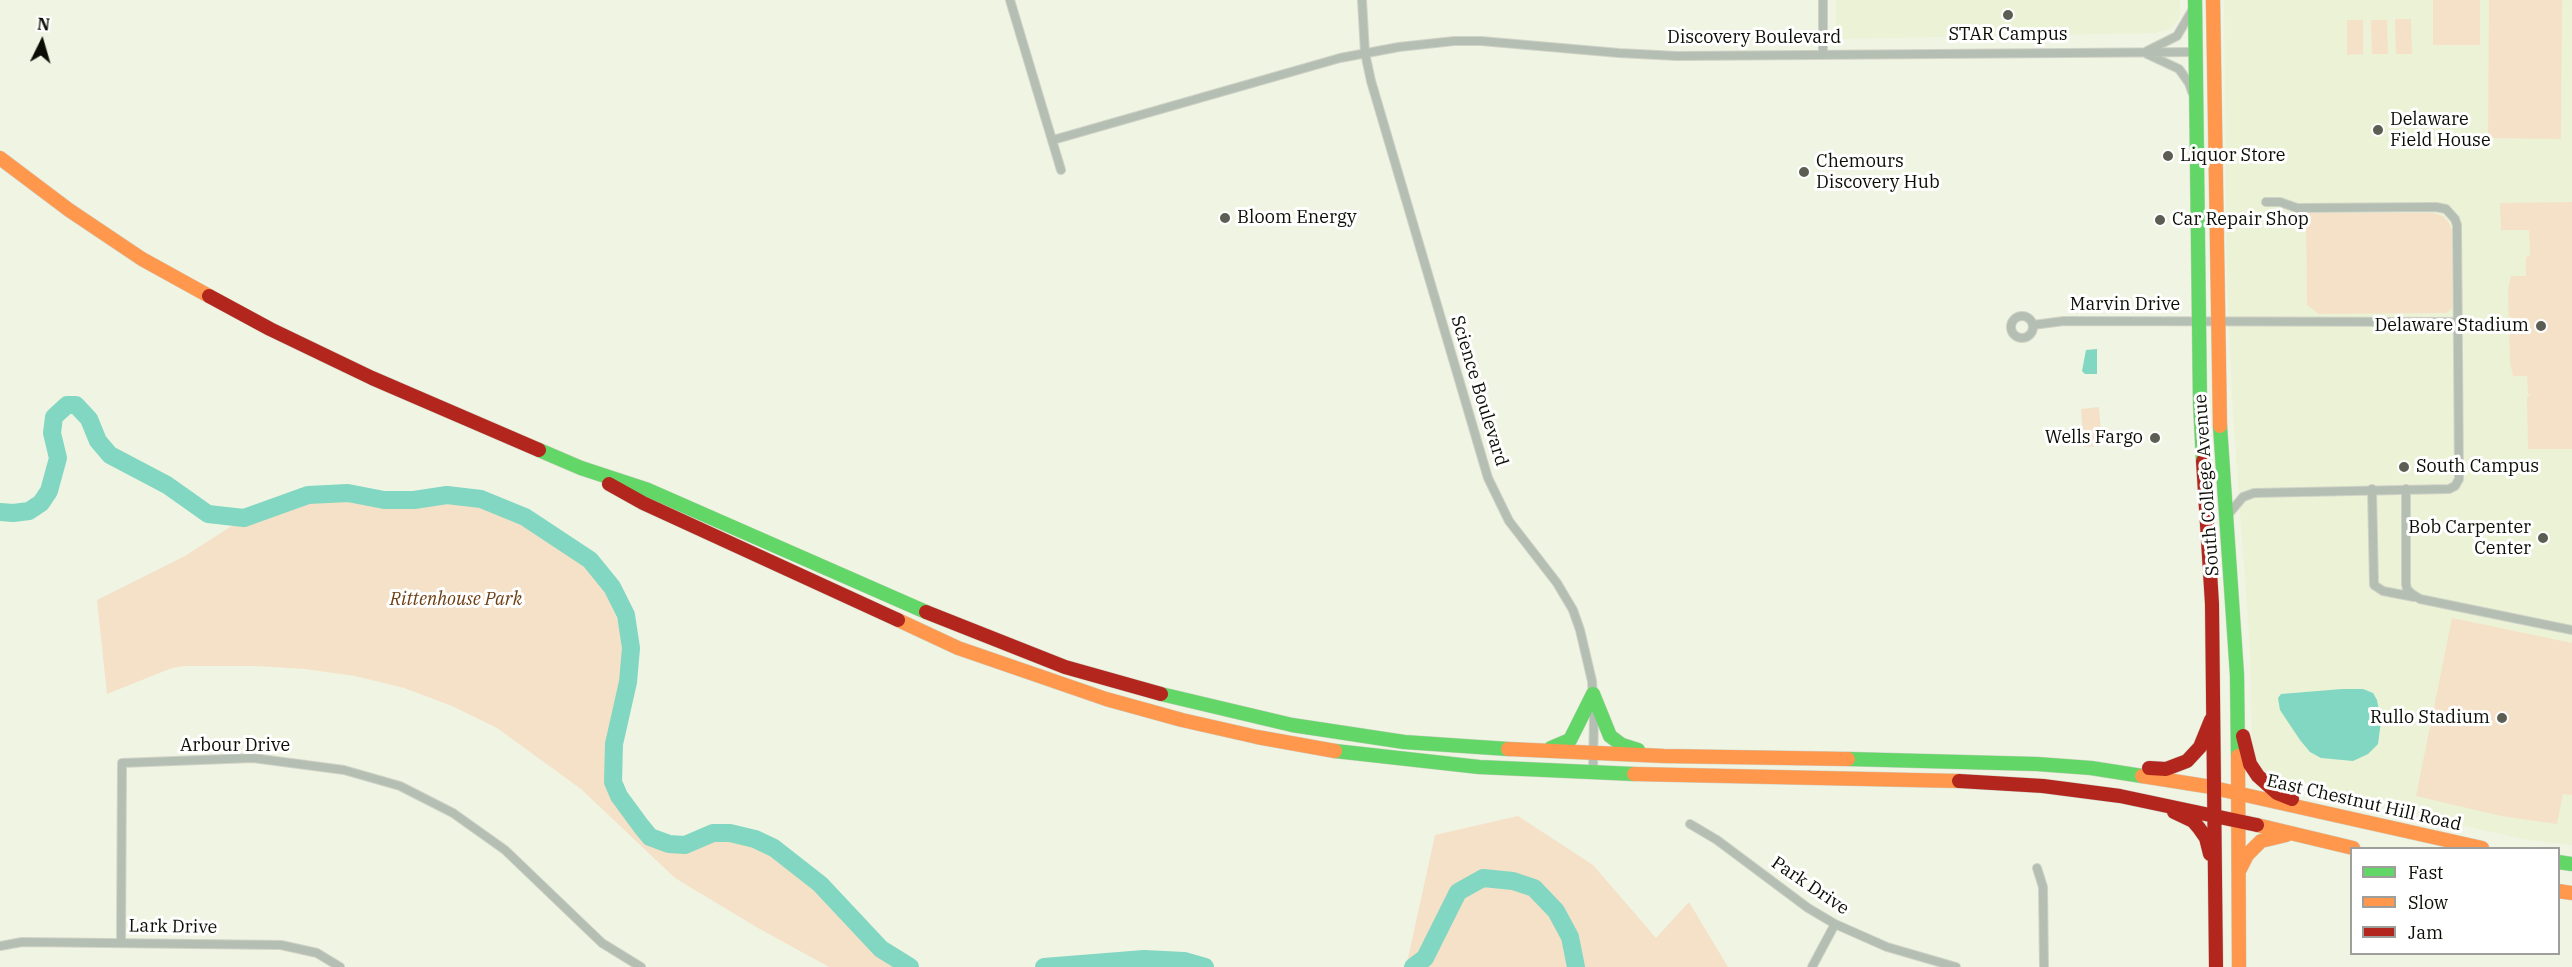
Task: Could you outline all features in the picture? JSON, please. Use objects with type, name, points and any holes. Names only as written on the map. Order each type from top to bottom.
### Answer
[{"type":"main road","name":"South College Avenue","points":[[2213,0],[2219,416],[2238,716],[2240,967]]},
{"type":"main road","name":"South College Avenue","points":[[2195,2],[2200,421],[2212,593],[2216,967]]},
{"type":"main road","points":[[0,158],[104,234],[220,304],[280,334],[426,402],[581,468],[648,490],[965,629],[1065,667],[1126,686],[1250,716],[1404,742],[1519,750],[1664,756],[2037,764],[2091,768],[2166,769],[2177,766],[2187,761],[2200,747],[2214,712]]},
{"type":"main road","points":[[581,468],[643,503],[958,648],[1106,699],[1212,727],[1349,754],[1467,766],[1593,773],[1984,782],[2085,791],[2214,815],[2350,848]]},
{"type":"main road","points":[[1519,750],[1558,747],[1570,740],[1593,694]]},
{"type":"main road","points":[[1593,694],[1610,736],[1622,745],[1664,756]]},
{"type":"main road","points":[[2238,716],[2250,764],[2258,776],[2277,793],[2323,813]]},
{"type":"main road","name":"East Chestnut Hill Road","points":[[2091,768],[2214,788],[2473,847]]},
{"type":"main road","points":[[2154,803],[2193,821],[2206,838],[2215,873]]},
{"type":"main road","points":[[2239,871],[2247,855],[2261,841],[2293,834]]},
{"type":"street","points":[[1010,0],[1061,170]]},
{"type":"street","name":"Science Boulevard","points":[[1362,0],[1365,53],[1390,152],[1488,478],[1509,521],[1546,566],[1573,610],[1586,652],[1593,694],[1593,773]]},
{"type":"street","points":[[1823,0],[1823,55]]},
{"type":"street","name":"Discovery Boulevard","points":[[2144,52],[2177,36],[2195,2]]},
{"type":"street","name":"Discovery Boulevard","points":[[1053,140],[1340,58],[1444,42],[1481,41],[1648,55],[2196,52]]},
{"type":"street","name":"Discovery Boulevard","points":[[2144,52],[2179,69],[2189,83],[2197,105]]},
{"type":"street","points":[[2226,517],[2243,497],[2254,493],[2449,489],[2456,486],[2459,479],[2457,225],[2455,219],[2446,209],[2436,207],[2297,208],[2280,202],[2266,202]]},
{"type":"street","name":"Marvin Drive","points":[[2033,325],[2064,321],[2457,321]]},
{"type":"street","points":[[2372,489],[2374,585],[2383,591],[2572,630]]},
{"type":"street","points":[[2406,489],[2407,589],[2420,598]]},
{"type":"street","name":"Arbour Drive","points":[[121,942],[122,763],[253,758],[344,770],[400,786],[453,813],[505,850],[602,943],[641,967]]},
{"type":"street","name":"Park Drive","points":[[1690,825],[1717,840],[1808,908],[1835,924],[1887,947],[1956,967]]},
{"type":"street","points":[[2037,868],[2043,887],[2044,967]]},
{"type":"street","points":[[1812,967],[1835,924]]},
{"type":"street","name":"Lark Drive","points":[[0,946],[22,942],[281,945],[317,953],[340,967]]},
{"type":"shaded area","name":"STAR Campus","points":[[1836,0],[2180,0],[2180,10],[2178,20],[2170,29],[2156,33],[1836,39]]},
{"type":"shaded area","name":"South Campus","points":[[2224,0],[2572,0],[2572,845],[2522,839],[2290,786],[2264,771],[2255,757],[2252,746],[2250,650],[2233,413],[2227,291]]},
{"type":"green space","points":[[2433,0],[2480,0],[2480,45],[2433,45]]},
{"type":"green space","points":[[2489,0],[2562,0],[2561,139],[2488,138]]},
{"type":"green space","points":[[2395,19],[2411,19],[2412,54],[2396,54]]},
{"type":"green space","points":[[2347,20],[2363,20],[2363,54],[2347,55]]},
{"type":"green space","points":[[2371,20],[2387,20],[2388,54],[2372,54]]},
{"type":"green space","name":"Delaware Stadium","points":[[2572,202],[2572,449],[2528,449],[2527,397],[2531,395],[2528,394],[2527,376],[2513,376],[2510,362],[2508,291],[2511,276],[2526,276],[2526,257],[2530,256],[2529,230],[2501,230],[2500,203]]},
{"type":"green space","points":[[2306,213],[2433,213],[2443,216],[2452,231],[2452,308],[2446,313],[2319,314],[2307,305]]},
{"type":"green space","points":[[2099,407],[2102,446],[2084,447],[2081,409]]},
{"type":"green space","name":"Rittenhouse Park","points":[[348,493],[384,500],[481,499],[590,560],[631,648],[628,682],[614,744],[613,782],[619,796],[641,826],[650,837],[669,844],[685,845],[713,833],[730,833],[755,839],[774,848],[820,884],[881,949],[910,967],[829,967],[758,928],[675,878],[581,789],[497,728],[452,706],[404,688],[355,676],[305,669],[185,666],[172,668],[107,694],[97,600],[185,556],[244,518],[308,495]]},
{"type":"green space","name":"Rullo Stadium","points":[[2452,618],[2572,643],[2572,795],[2563,794],[2557,824],[2501,816],[2416,796]]},
{"type":"green space","points":[[1518,816],[1593,865],[1656,938],[1689,902],[1728,967],[1406,967],[1435,835]]},
{"type":"green space","points":[[1144,959],[1184,961],[1205,967],[1044,967]]},
{"type":"water","points":[[2097,349],[2097,374],[2085,374],[2082,371],[2086,350]]},
{"type":"water","points":[[2363,689],[2373,693],[2377,700],[2381,721],[2378,744],[2368,754],[2353,761],[2321,758],[2310,752],[2280,710],[2278,698],[2281,694]]},
{"type":"waterway","points":[[0,512],[29,511],[41,503],[49,491],[58,458],[52,433],[54,417],[67,405],[76,405],[89,419],[98,441],[110,455],[167,485],[208,514],[244,518],[308,495],[348,493],[384,500],[414,500],[447,495],[481,499],[525,517],[590,560],[612,587],[626,615],[631,648],[628,682],[614,744],[613,782],[619,796],[650,837],[669,844],[685,845],[713,833],[730,833],[755,839],[774,848],[820,884],[881,949],[910,967]]},
{"type":"waterway","points":[[1413,967],[1425,958],[1458,892],[1483,878],[1513,881],[1534,888],[1556,911],[1570,937],[1576,967]]},
{"type":"waterway","points":[[1044,967],[1144,959],[1184,961],[1205,967]]},
{"type":"traffic: fast","points":[[2195,0],[2200,403],[2203,461]]},
{"type":"traffic: fast","points":[[2220,426],[2237,675],[2238,756]]},
{"type":"traffic: fast","points":[[539,450],[581,468],[648,490],[926,612]]},
{"type":"traffic: fast","points":[[1161,694],[1292,725],[1404,742],[1508,749]]},
{"type":"traffic: fast","points":[[1593,694],[1610,736],[1622,745],[1638,750]]},
{"type":"traffic: fast","points":[[1551,748],[1570,740],[1593,694]]},
{"type":"traffic: fast","points":[[1335,751],[1479,767],[1634,774]]},
{"type":"traffic: fast","points":[[1848,759],[2037,764],[2091,768],[2142,776]]},
{"type":"traffic: fast","points":[[2560,862],[2572,864]]},
{"type":"traffic: slow","points":[[2213,0],[2220,426]]},
{"type":"traffic: slow","points":[[0,158],[69,210],[142,259],[209,296]]},
{"type":"traffic: slow","points":[[898,620],[958,648],[1106,699],[1182,720],[1335,751]]},
{"type":"traffic: slow","points":[[1508,749],[1664,756],[1848,759]]},
{"type":"traffic: slow","points":[[2238,756],[2239,967]]},
{"type":"traffic: slow","points":[[1634,774],[1959,781]]},
{"type":"traffic: slow","points":[[2142,776],[2205,786],[2478,847]]},
{"type":"traffic: slow","points":[[2257,825],[2350,847]]},
{"type":"traffic: slow","points":[[2240,869],[2247,855],[2261,841],[2286,835]]},
{"type":"traffic: slow","points":[[2560,891],[2572,893]]},
{"type":"traffic: jam","points":[[209,296],[270,329],[372,378],[539,450]]},
{"type":"traffic: jam","points":[[2203,461],[2212,604],[2216,967]]},
{"type":"traffic: jam","points":[[609,484],[643,503],[898,620]]},
{"type":"traffic: jam","points":[[926,612],[1065,667],[1161,694]]},
{"type":"traffic: jam","points":[[2149,768],[2166,769],[2187,761],[2200,747],[2211,720]]},
{"type":"traffic: jam","points":[[2243,736],[2250,764],[2258,776],[2277,793],[2292,799]]},
{"type":"traffic: jam","points":[[1959,781],[2043,786],[2120,796],[2257,825]]},
{"type":"traffic: jam","points":[[2174,812],[2193,821],[2206,838],[2210,854]]},
{"type":"place","name":"STAR Campus","points":[[2008,15]]},
{"type":"place","name":"Delaware Field House","points":[[2378,130]]},
{"type":"place","name":"Liquor Store","points":[[2168,156]]},
{"type":"place","name":"Chemours Discovery Hub","points":[[1804,172]]},
{"type":"place","name":"Bloom Energy","points":[[1225,218]]},
{"type":"place","name":"Car Repair Shop","points":[[2160,220]]},
{"type":"place","name":"Delaware Stadium","points":[[2541,326]]},
{"type":"place","name":"Wells Fargo","points":[[2155,438]]},
{"type":"place","name":"South Campus","points":[[2404,467]]},
{"type":"place","name":"Bob Carpenter Center","points":[[2543,538]]},
{"type":"place","name":"Rullo Stadium","points":[[2502,718]]}]
